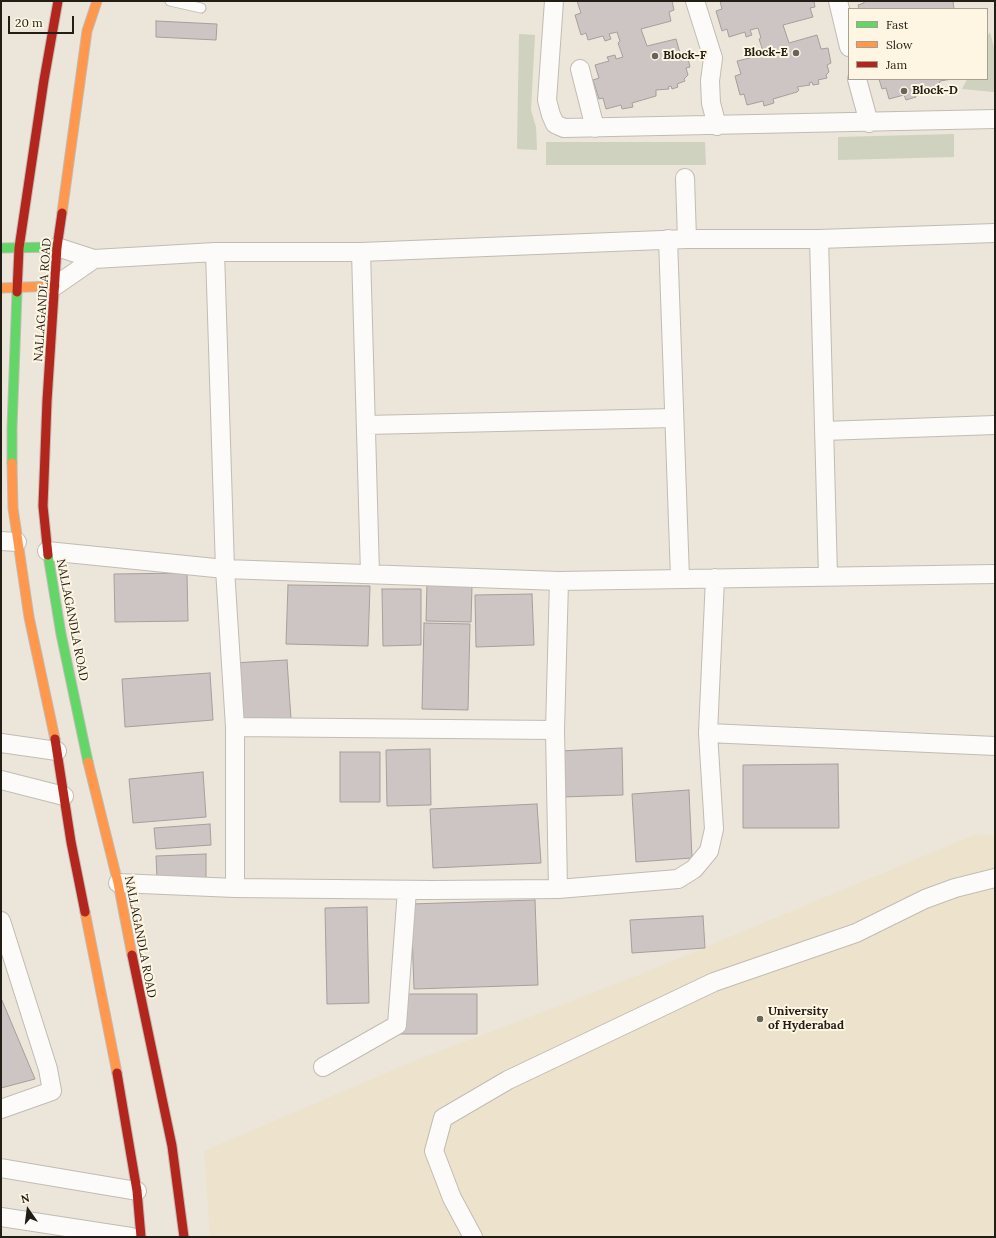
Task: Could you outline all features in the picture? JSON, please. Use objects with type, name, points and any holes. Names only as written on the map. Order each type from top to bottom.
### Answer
[{"type":"main road","name":"NALLAGANDLA ROAD","points":[[58,1],[44,80],[19,248],[12,428],[13,508],[9,541],[29,617],[57,751],[71,842],[113,1053],[137,1192],[141,1237]]},
{"type":"main road","name":"NALLAGANDLA ROAD","points":[[97,1],[88,31],[57,247],[43,506],[47,551],[61,634],[86,755],[118,883],[140,997],[172,1146],[184,1237]]},
{"type":"main road","points":[[1,248],[57,247]]},
{"type":"main road","points":[[1,288],[55,286]]},
{"type":"street","points":[[554,1],[547,100],[550,115],[555,124],[564,128],[869,123],[995,119]]},
{"type":"street","points":[[695,1],[713,58],[710,81],[711,103],[717,126]]},
{"type":"street","points":[[838,1],[848,42]]},
{"type":"street","points":[[580,69],[595,128]]},
{"type":"street","points":[[857,80],[869,123]]},
{"type":"street","points":[[685,178],[687,239]]},
{"type":"street","points":[[57,247],[94,258],[215,252],[362,252],[668,239],[819,239],[995,233]]},
{"type":"street","points":[[668,239],[680,578]]},
{"type":"street","points":[[819,239],[828,576]]},
{"type":"street","points":[[215,252],[226,569],[235,727],[235,888]]},
{"type":"street","points":[[362,252],[370,574]]},
{"type":"street","points":[[55,286],[94,258]]},
{"type":"street","points":[[366,425],[674,418]]},
{"type":"street","points":[[824,431],[995,425]]},
{"type":"street","points":[[47,551],[226,569],[559,581],[995,574]]},
{"type":"street","points":[[118,883],[235,888],[407,890],[558,888],[678,879],[694,869],[709,851],[714,828],[708,733],[715,578]]},
{"type":"street","points":[[558,888],[554,730],[559,581]]},
{"type":"street","points":[[235,727],[554,730]]},
{"type":"street","points":[[708,733],[995,746]]},
{"type":"street","points":[[1,742],[57,751]]},
{"type":"street","points":[[1,780],[64,796]]},
{"type":"street","points":[[473,1237],[452,1198],[434,1151],[443,1118],[508,1080],[714,982],[856,933],[925,899],[955,888],[995,878]]},
{"type":"street","points":[[323,1067],[397,1026],[407,890]]},
{"type":"street","points":[[1,921],[48,1069],[52,1092],[1,1109]]},
{"type":"street","points":[[1,1168],[137,1192]]},
{"type":"street","points":[[1,1217],[67,1232],[131,1237]]},
{"type":"lane","points":[[170,1],[201,8]]},
{"type":"shaded area","name":"University of Hyderabad","points":[[976,834],[995,836],[995,1237],[210,1237],[204,1151],[414,1061],[634,977]]},
{"type":"green space","points":[[990,32],[995,51],[994,109],[994,92],[962,89],[966,80],[988,80],[988,35]]},
{"type":"green space","points":[[519,34],[535,35],[531,110],[536,127],[537,150],[517,149]]},
{"type":"green space","points":[[954,134],[954,157],[838,160],[838,137]]},
{"type":"green space","points":[[546,142],[705,142],[706,165],[546,165]]},
{"type":"building","name":"Block-F","points":[[577,1],[672,1],[674,10],[669,12],[671,21],[641,29],[647,46],[676,39],[680,53],[686,51],[690,67],[686,68],[688,75],[684,79],[685,81],[677,84],[678,87],[672,89],[671,86],[668,87],[669,89],[656,90],[656,96],[632,103],[633,107],[622,109],[621,105],[606,109],[603,98],[599,99],[593,80],[599,78],[595,65],[609,61],[607,57],[615,55],[616,59],[623,57],[618,43],[620,41],[617,32],[609,34],[611,39],[605,41],[603,36],[588,40],[586,33],[581,35],[575,15],[581,13]]},
{"type":"building","name":"Block-E","points":[[720,1],[814,1],[815,7],[810,8],[813,17],[783,25],[789,43],[817,35],[821,49],[828,48],[831,63],[827,65],[829,72],[826,75],[827,78],[818,80],[819,84],[813,85],[812,82],[809,83],[810,85],[797,87],[799,90],[797,92],[773,99],[774,103],[764,106],[763,101],[747,105],[744,94],[740,95],[735,76],[741,74],[737,61],[750,58],[749,53],[756,51],[758,55],[764,54],[759,39],[761,38],[758,28],[750,30],[752,35],[746,37],[745,32],[729,37],[727,29],[722,31],[716,11],[722,9]]},
{"type":"building","points":[[864,1],[956,1],[953,2],[954,8],[859,8],[858,5],[864,3]]},
{"type":"building","points":[[156,21],[217,24],[216,40],[156,37]]},
{"type":"building","name":"Block-D","points":[[879,80],[946,80],[940,81],[939,86],[915,93],[916,97],[906,100],[904,95],[889,99],[886,88],[882,89]]},
{"type":"building","points":[[187,573],[188,621],[115,622],[114,574]]},
{"type":"building","points":[[427,584],[472,586],[471,622],[426,621]]},
{"type":"building","points":[[288,585],[370,586],[368,646],[286,644]]},
{"type":"building","points":[[382,589],[421,589],[421,645],[383,646]]},
{"type":"building","points":[[532,594],[534,645],[476,647],[475,595]]},
{"type":"building","points":[[424,623],[470,624],[468,710],[422,709]]},
{"type":"building","points":[[287,660],[291,719],[236,723],[232,663]]},
{"type":"building","points":[[210,673],[213,720],[125,727],[122,679]]},
{"type":"building","points":[[622,748],[623,795],[562,797],[560,751]]},
{"type":"building","points":[[430,749],[431,805],[387,806],[386,750]]},
{"type":"building","points":[[340,752],[380,752],[380,802],[340,802]]},
{"type":"building","points":[[838,764],[839,828],[743,828],[743,765]]},
{"type":"building","points":[[203,772],[206,817],[133,823],[129,779]]},
{"type":"building","points":[[689,790],[692,858],[636,862],[632,794]]},
{"type":"building","points":[[537,804],[541,863],[433,868],[430,809]]},
{"type":"building","points":[[210,824],[211,845],[156,849],[154,828]]},
{"type":"building","points":[[206,854],[206,878],[157,879],[156,856]]},
{"type":"building","points":[[535,900],[538,985],[414,989],[411,904]]},
{"type":"building","points":[[367,907],[369,1003],[327,1004],[325,908]]},
{"type":"building","points":[[703,916],[705,948],[632,953],[630,920]]},
{"type":"building","points":[[399,994],[477,994],[477,1034],[400,1034]]},
{"type":"building","points":[[1,998],[35,1079],[1,1088]]},
{"type":"traffic: fast","points":[[1,248],[57,247]]},
{"type":"traffic: fast","points":[[12,463],[17,292]]},
{"type":"traffic: fast","points":[[48,555],[61,634],[88,762]]},
{"type":"traffic: slow","points":[[62,213],[87,31],[97,1]]},
{"type":"traffic: slow","points":[[1,288],[55,286]]},
{"type":"traffic: slow","points":[[12,463],[13,508],[29,617],[55,739]]},
{"type":"traffic: slow","points":[[88,762],[118,883],[132,955]]},
{"type":"traffic: slow","points":[[85,912],[117,1073]]},
{"type":"traffic: jam","points":[[17,292],[19,248],[44,80],[58,1]]},
{"type":"traffic: jam","points":[[48,555],[43,506],[47,401],[57,247],[62,213]]},
{"type":"traffic: jam","points":[[55,739],[71,842],[85,912]]},
{"type":"traffic: jam","points":[[132,955],[172,1146],[184,1237]]},
{"type":"traffic: jam","points":[[117,1073],[137,1191],[141,1237]]},
{"type":"place","name":"Block-E","points":[[796,53]]},
{"type":"place","name":"Block-F","points":[[655,56]]},
{"type":"place","name":"Block-D","points":[[904,91]]},
{"type":"place","name":"University of Hyderabad","points":[[760,1019]]}]
